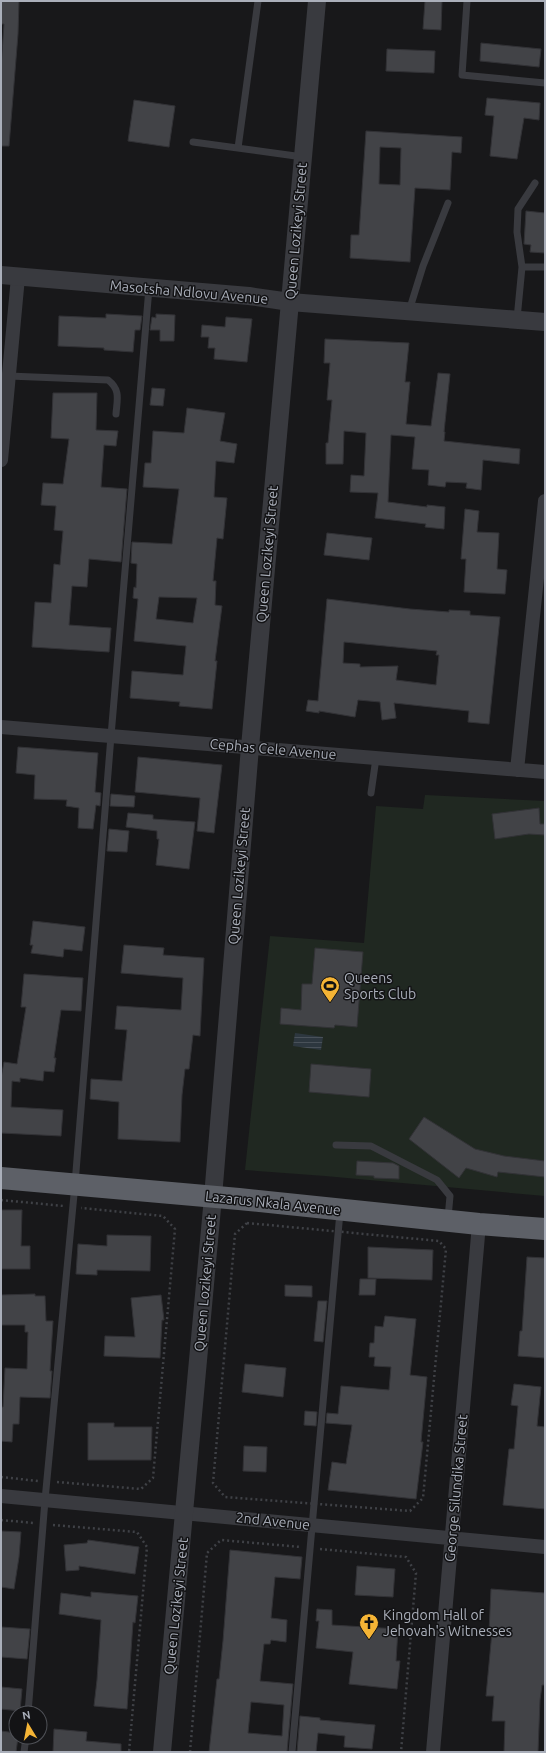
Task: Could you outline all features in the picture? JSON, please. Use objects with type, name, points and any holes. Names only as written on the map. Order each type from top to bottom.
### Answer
[{"type":"highway","name":"Lazarus Nkala Avenue","points":[[1,1178],[545,1229]]},
{"type":"street","name":"Queen Lozikeyi Street","points":[[162,1752],[213,1197],[250,747],[317,1]]},
{"type":"street","name":"Masotsha Ndlovu Avenue","points":[[10,276],[249,296],[290,302],[545,322]]},
{"type":"street","points":[[1,460],[9,376],[10,276]]},
{"type":"street","points":[[517,770],[545,502]]},
{"type":"street","name":"Cephas Cele Avenue","points":[[1,727],[545,772]]},
{"type":"street","name":"George Silundika Street","points":[[433,1752],[479,1224]]},
{"type":"street","name":"2nd Avenue","points":[[1,1496],[313,1524],[545,1547]]},
{"type":"lane","points":[[238,148],[258,1]]},
{"type":"lane","points":[[467,1],[462,75],[545,83]]},
{"type":"lane","points":[[192,142],[303,156]]},
{"type":"lane","points":[[516,320],[522,267],[517,232],[518,209],[535,183]]},
{"type":"lane","points":[[408,311],[423,266],[448,203]]},
{"type":"lane","points":[[522,267],[545,267]]},
{"type":"lane","points":[[29,1705],[45,1500],[76,1184],[111,736],[149,288]]},
{"type":"lane","points":[[9,376],[108,380],[115,385],[118,390],[116,414]]},
{"type":"lane","points":[[371,793],[376,758]]},
{"type":"lane","points":[[336,1144],[371,1146],[437,1180],[450,1196],[447,1221]]},
{"type":"lane","points":[[292,1752],[341,1210]]},
{"type":"path","points":[[1,1200],[163,1216],[174,1229],[153,1478],[141,1489],[1,1477]]},
{"type":"path","points":[[1,1520],[137,1532],[147,1547],[129,1752]]},
{"type":"shaded area","points":[[425,795],[545,801],[545,1196],[245,1170],[270,936],[364,943],[376,806],[423,809]]},
{"type":"shaded area","points":[[295,1033],[323,1037],[321,1050],[293,1046]]},
{"type":"building","points":[[1,1],[19,1],[18,34],[9,146],[1,146],[1,67],[4,24],[1,24]]},
{"type":"building","points":[[425,1],[442,1],[441,30],[423,29]]},
{"type":"building","points":[[481,43],[541,49],[539,67],[480,61]]},
{"type":"building","points":[[387,49],[435,51],[434,73],[386,71]]},
{"type":"building","points":[[487,98],[540,103],[539,120],[524,118],[517,159],[490,156],[494,116],[485,115]]},
{"type":"building","points":[[134,100],[175,106],[169,147],[128,141]]},
{"type":"building","points":[[366,131],[462,137],[461,153],[452,152],[450,190],[415,188],[410,262],[350,258],[351,235],[359,235]],"holes":[[[380,147],[401,148],[400,185],[379,184]]]},
{"type":"building","points":[[526,211],[545,213],[545,253],[530,252],[531,245],[524,244]]},
{"type":"building","points":[[106,314],[142,316],[140,330],[135,330],[133,352],[104,350],[104,348],[58,346],[59,316],[106,318]]},
{"type":"building","points":[[156,314],[175,315],[174,341],[160,341],[160,330],[150,330],[152,317],[156,318]]},
{"type":"building","points":[[226,317],[252,319],[247,362],[214,359],[215,348],[208,348],[209,337],[201,337],[202,325],[225,327]]},
{"type":"building","points":[[325,339],[409,343],[405,382],[410,382],[406,424],[431,426],[438,373],[450,374],[444,441],[520,449],[519,464],[483,460],[481,490],[466,488],[467,483],[446,482],[445,487],[428,485],[429,470],[412,469],[415,437],[391,435],[388,502],[427,507],[427,505],[445,507],[444,529],[425,527],[426,524],[375,518],[378,493],[350,492],[351,475],[364,476],[366,433],[344,431],[343,464],[326,464],[326,443],[328,443],[332,400],[327,400],[330,363],[324,363]]},
{"type":"building","points":[[152,388],[165,389],[163,406],[150,405]]},
{"type":"building","points":[[53,393],[97,393],[96,430],[118,431],[116,446],[104,445],[101,487],[127,489],[121,562],[89,559],[87,587],[72,586],[69,625],[111,628],[109,652],[32,647],[35,602],[51,603],[54,564],[60,565],[63,531],[54,530],[56,506],[41,505],[43,483],[63,484],[69,439],[51,438]]},
{"type":"building","points":[[187,408],[225,413],[220,441],[237,444],[234,463],[216,461],[214,497],[227,498],[223,539],[217,538],[213,581],[216,581],[215,605],[222,606],[215,661],[217,661],[212,709],[179,706],[180,702],[130,698],[132,671],[183,675],[186,646],[134,641],[138,599],[133,598],[134,587],[136,588],[137,564],[131,563],[132,542],[172,544],[179,489],[143,487],[145,463],[151,463],[153,431],[184,433]],"holes":[[[159,597],[197,598],[193,623],[156,619]]]},
{"type":"building","points":[[465,509],[479,511],[477,532],[499,533],[497,569],[507,570],[505,594],[464,592],[466,559],[461,559]]},
{"type":"building","points":[[327,533],[372,538],[369,560],[324,555]]},
{"type":"building","points":[[327,599],[410,609],[449,612],[449,610],[470,611],[470,615],[500,617],[489,724],[468,722],[469,711],[394,703],[396,718],[382,720],[380,702],[358,700],[355,717],[319,711],[319,713],[306,711],[308,700],[318,701]],"holes":[[[344,642],[437,651],[436,655],[439,655],[436,685],[396,680],[398,666],[360,667],[360,664],[343,663]]]},
{"type":"building","points":[[18,747],[98,753],[95,792],[101,793],[100,806],[96,805],[93,829],[78,828],[79,808],[66,806],[67,800],[34,799],[35,775],[16,773]]},
{"type":"building","points":[[138,757],[222,765],[214,833],[197,831],[200,798],[135,792]]},
{"type":"building","points":[[111,794],[135,796],[134,807],[110,806]]},
{"type":"building","points":[[539,808],[540,824],[545,824],[545,835],[529,834],[495,839],[492,814]]},
{"type":"building","points":[[128,813],[153,815],[153,819],[195,822],[189,869],[156,865],[159,839],[157,839],[157,831],[126,827]]},
{"type":"building","points":[[109,829],[129,831],[127,852],[107,851]]},
{"type":"building","points":[[33,921],[85,927],[82,951],[64,949],[63,957],[31,953],[33,945],[30,945]]},
{"type":"building","points":[[124,945],[164,948],[163,955],[204,958],[200,1036],[193,1035],[189,1069],[185,1069],[182,1095],[180,1142],[118,1139],[119,1102],[90,1099],[91,1079],[122,1081],[127,1030],[115,1029],[117,1006],[181,1010],[183,978],[121,973]]},
{"type":"building","points":[[315,948],[363,952],[357,1027],[335,1025],[334,1028],[280,1024],[281,1008],[301,1010],[302,984],[312,984]]},
{"type":"building","points":[[24,974],[83,978],[81,1011],[61,1010],[54,1058],[56,1058],[54,1072],[44,1071],[43,1081],[20,1078],[20,1082],[12,1081],[11,1107],[63,1110],[61,1136],[1,1133],[1,1078],[4,1062],[17,1064],[26,1007],[21,1007]]},
{"type":"building","points":[[311,1064],[371,1069],[369,1097],[309,1092]]},
{"type":"building","points":[[424,1117],[475,1149],[504,1156],[545,1161],[545,1177],[498,1172],[497,1177],[466,1168],[459,1178],[409,1139]]},
{"type":"building","points":[[357,1161],[393,1163],[399,1166],[399,1179],[374,1178],[374,1176],[356,1175]]},
{"type":"building","points":[[1,1210],[22,1210],[21,1246],[30,1246],[30,1269],[1,1269]]},
{"type":"building","points":[[107,1235],[151,1236],[150,1271],[97,1270],[97,1275],[76,1274],[78,1244],[107,1246]]},
{"type":"building","points":[[368,1247],[433,1250],[432,1280],[368,1278]]},
{"type":"building","points":[[527,1257],[545,1258],[545,1358],[518,1356],[520,1331],[522,1331]]},
{"type":"building","points":[[360,1279],[376,1279],[375,1295],[359,1295]]},
{"type":"building","points":[[285,1285],[312,1286],[312,1297],[285,1296]]},
{"type":"building","points":[[35,1294],[35,1296],[45,1296],[46,1321],[53,1321],[50,1398],[20,1397],[19,1424],[13,1424],[12,1442],[1,1441],[1,1407],[3,1407],[5,1368],[27,1369],[28,1332],[25,1332],[25,1325],[1,1325],[1,1295]]},
{"type":"building","points":[[161,1295],[164,1320],[162,1320],[160,1358],[104,1356],[105,1336],[135,1337],[131,1298]]},
{"type":"building","points":[[318,1301],[327,1301],[323,1342],[314,1341]]},
{"type":"building","points":[[385,1316],[416,1319],[410,1375],[427,1377],[421,1442],[423,1442],[416,1499],[328,1490],[332,1462],[346,1464],[352,1425],[326,1423],[327,1413],[338,1414],[341,1386],[389,1390],[391,1367],[374,1366],[375,1357],[369,1357],[370,1343],[374,1343],[375,1326],[383,1327]]},
{"type":"building","points":[[245,1364],[286,1368],[283,1397],[242,1392]]},
{"type":"building","points":[[514,1384],[541,1387],[537,1426],[545,1427],[545,1509],[503,1505],[509,1449],[514,1449],[518,1406],[511,1405]]},
{"type":"building","points":[[305,1411],[317,1412],[316,1426],[304,1425]]},
{"type":"building","points":[[88,1423],[114,1423],[114,1427],[152,1427],[151,1460],[88,1460]]},
{"type":"building","points":[[244,1446],[267,1447],[266,1472],[243,1471]]},
{"type":"building","points":[[1,1531],[21,1532],[14,1589],[1,1587]]},
{"type":"building","points":[[88,1540],[139,1547],[135,1574],[79,1566],[79,1570],[66,1571],[64,1545],[87,1543]]},
{"type":"building","points":[[230,1550],[302,1557],[300,1579],[275,1577],[271,1618],[287,1620],[286,1642],[271,1640],[270,1644],[264,1644],[260,1681],[293,1684],[287,1752],[209,1752],[223,1641]],"holes":[[[251,1702],[284,1705],[282,1736],[248,1733]]]},
{"type":"building","points":[[357,1566],[395,1569],[393,1597],[355,1595]]},
{"type":"building","points":[[491,1589],[545,1593],[545,1685],[542,1685],[540,1700],[538,1752],[504,1752],[505,1721],[492,1721],[494,1696],[486,1696],[492,1632],[489,1632]]},
{"type":"building","points":[[91,1592],[138,1596],[135,1623],[133,1622],[127,1709],[94,1706],[101,1620],[59,1614],[61,1593],[91,1597]]},
{"type":"building","points":[[317,1609],[332,1610],[332,1625],[398,1629],[396,1661],[400,1661],[397,1689],[349,1684],[353,1652],[316,1648],[319,1621],[316,1621]]},
{"type":"building","points":[[1,1627],[30,1629],[27,1659],[1,1657]]},
{"type":"building","points":[[1,1687],[22,1689],[21,1705],[8,1705],[8,1710],[1,1709]]},
{"type":"building","points":[[300,1716],[320,1718],[320,1720],[375,1725],[372,1749],[344,1747],[345,1736],[318,1733],[316,1752],[297,1752]]},
{"type":"building","points":[[54,1729],[87,1732],[86,1741],[121,1744],[121,1752],[53,1752]]},
{"type":"building","points":[[1,1731],[8,1732],[8,1745],[17,1745],[16,1752],[1,1752]]},
{"type":"place","name":"Queens Sports Club","points":[[330,1003]]},
{"type":"place","name":"Kingdom Hall of Jehovah's Witnesses","points":[[369,1640]]}]
